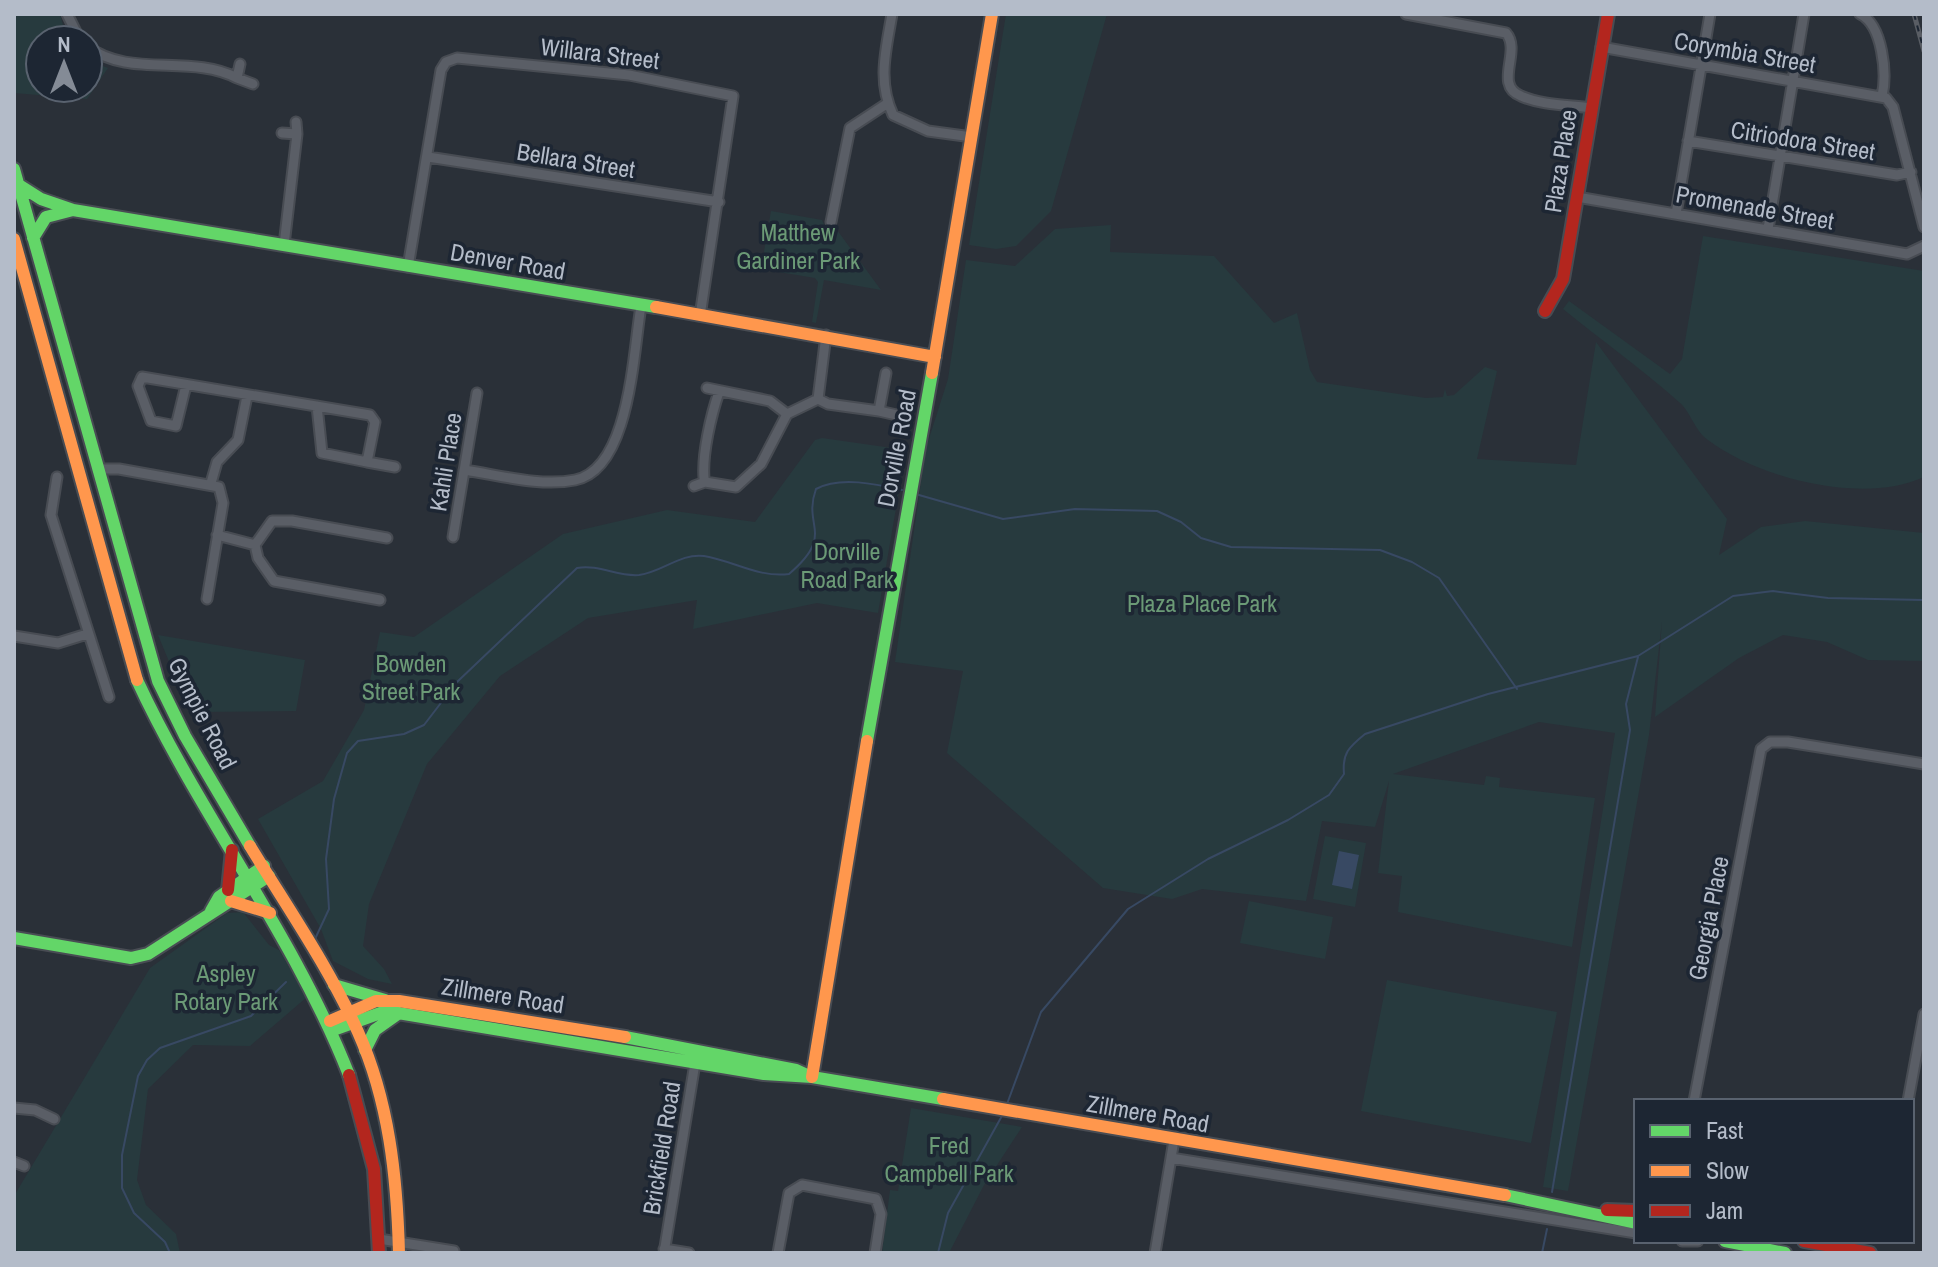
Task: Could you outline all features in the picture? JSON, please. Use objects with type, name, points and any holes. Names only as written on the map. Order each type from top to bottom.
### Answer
[{"type":"main road","name":"Plaza Place","points":[[1545,311],[1563,279],[1608,14]]},
{"type":"main road","name":"Dorville Road","points":[[812,1077],[906,507],[935,357],[993,15]]},
{"type":"main road","name":"Gympie Road","points":[[14,169],[145,644],[164,695],[334,985],[365,1050],[390,1137],[399,1247]]},
{"type":"main road","name":"Denver Road","points":[[19,185],[41,199],[73,210],[826,335],[935,357]]},
{"type":"main road","points":[[33,238],[46,217],[73,210]]},
{"type":"main road","name":"Gympie Road","points":[[14,239],[137,681],[158,728],[288,942],[331,1025],[368,1140],[379,1253]]},
{"type":"main road","points":[[37,322],[55,317]]},
{"type":"main road","points":[[230,896],[232,850]]},
{"type":"main road","points":[[14,938],[131,958],[148,954],[266,871]]},
{"type":"main road","points":[[230,896],[270,913]]},
{"type":"main road","points":[[334,985],[385,1000]]},
{"type":"main road","name":"Zillmere Road","points":[[331,1025],[385,1000],[696,1056]]},
{"type":"main road","name":"Zillmere Road","points":[[351,1017],[378,1012],[399,1013],[796,1070],[812,1077],[1584,1209],[1634,1222]]},
{"type":"main road","points":[[365,1050],[375,1030],[399,1013]]},
{"type":"main road","name":"Zillmere Road","points":[[1584,1209],[1634,1211]]},
{"type":"main road","points":[[1815,1243],[1870,1253]]},
{"type":"main road","points":[[1731,1244],[1785,1253]]},
{"type":"street","points":[[892,14],[882,79],[893,115],[903,123],[928,131],[972,137]]},
{"type":"street","points":[[1406,14],[1506,33],[1512,44],[1508,79],[1514,92],[1525,98],[1591,108]]},
{"type":"street","points":[[1676,214],[1710,14]]},
{"type":"street","points":[[1768,229],[1804,14]]},
{"type":"street","points":[[1860,14],[1872,26],[1882,59],[1885,81],[1882,96],[1893,107],[1924,227]]},
{"type":"street","name":"Corymbia Street","points":[[1601,47],[1882,96]]},
{"type":"street","points":[[104,55],[111,59],[209,68],[253,84]]},
{"type":"street","name":"Willara Street","points":[[408,267],[441,70],[446,62],[457,58],[629,75],[733,96],[700,316]]},
{"type":"street","points":[[237,78],[240,64]]},
{"type":"street","points":[[831,222],[850,128],[888,103]]},
{"type":"street","points":[[284,245],[296,122]]},
{"type":"street","points":[[282,133],[297,134]]},
{"type":"street","name":"Citriodora Street","points":[[1688,141],[1897,175],[1911,172]]},
{"type":"street","name":"Bellara Street","points":[[428,157],[719,202]]},
{"type":"street","name":"Promenade Street","points":[[1577,197],[1907,254],[1924,246]]},
{"type":"street","points":[[464,470],[559,482],[577,480],[605,463],[619,434],[641,306]]},
{"type":"street","points":[[818,399],[826,335]]},
{"type":"street","points":[[879,411],[886,373]]},
{"type":"street","points":[[186,385],[176,426],[151,421],[138,386],[139,380],[147,378],[317,406],[374,418],[367,462]]},
{"type":"street","points":[[707,388],[770,401],[787,414]]},
{"type":"street","points":[[705,482],[706,434],[714,417],[719,392]]},
{"type":"street","name":"Kahli Place","points":[[453,537],[477,393]]},
{"type":"street","points":[[211,483],[217,462],[238,440],[247,396]]},
{"type":"street","points":[[818,399],[828,404],[901,416]]},
{"type":"street","points":[[694,486],[705,482],[741,486],[764,459],[787,414],[818,399]]},
{"type":"street","points":[[317,406],[322,453],[395,467]]},
{"type":"street","points":[[97,469],[119,469],[211,483],[219,487],[222,494],[207,599]]},
{"type":"street","points":[[57,477],[51,515],[109,697]]},
{"type":"street","points":[[380,600],[274,581],[258,558],[255,545],[272,521],[292,521],[387,538]]},
{"type":"street","points":[[217,535],[255,545]]},
{"type":"street","points":[[14,636],[58,643],[87,634]]},
{"type":"street","name":"Georgia Place","points":[[1694,1099],[1754,774],[1765,745],[1788,742],[1924,764]]},
{"type":"street","points":[[1908,1099],[1924,1014]]},
{"type":"street","name":"Brickfield Road","points":[[664,1251],[696,1056]]},
{"type":"street","points":[[14,1108],[35,1110],[54,1119]]},
{"type":"street","points":[[1155,1253],[1174,1140]]},
{"type":"street","name":"Zillmere Road","points":[[1171,1158],[1634,1233]]},
{"type":"street","points":[[778,1253],[789,1193],[802,1185],[876,1199],[881,1214],[875,1253]]},
{"type":"street","points":[[1474,1206],[1476,1190]]},
{"type":"street","points":[[379,1239],[399,1247],[454,1251]]},
{"type":"street","points":[[664,1251],[689,1253]]},
{"type":"green space","points":[[14,14],[60,14],[63,24],[24,24],[24,94],[14,93]]},
{"type":"green space","points":[[1006,14],[1107,14],[1051,211],[1016,246],[996,249],[969,245]]},
{"type":"green space","name":"Matthew Gardiner Park","points":[[771,211],[822,220],[827,231],[837,230],[881,290],[824,280],[816,323],[812,322],[818,282],[815,278],[761,269]]},
{"type":"green space","name":"Plaza Place Park","points":[[1111,225],[1110,252],[1214,256],[1274,323],[1297,313],[1310,370],[1317,382],[1426,398],[1443,397],[1445,389],[1447,396],[1454,395],[1485,367],[1497,371],[1477,459],[1576,465],[1596,342],[1727,519],[1719,555],[1761,527],[1805,521],[1924,533],[1924,661],[1868,660],[1827,642],[1783,635],[1739,658],[1655,717],[1662,621],[1649,735],[1568,1191],[1543,1187],[1615,733],[1539,722],[1393,774],[1484,785],[1486,776],[1500,778],[1499,787],[1595,798],[1572,947],[1398,912],[1402,876],[1378,873],[1389,781],[1375,827],[1322,821],[1306,901],[1202,889],[1172,899],[1103,888],[947,753],[963,671],[895,662],[926,448],[948,379],[966,260],[1015,266],[1055,229]]},
{"type":"green space","points":[[1703,236],[1924,271],[1924,477],[1872,489],[1843,488],[1813,484],[1755,466],[1708,440],[1679,402],[1563,309],[1569,301],[1670,374],[1682,359]]},
{"type":"green space","points":[[822,438],[906,450],[878,613],[817,603],[693,629],[697,600],[588,618],[500,676],[427,764],[369,904],[363,946],[384,969],[392,984],[368,979],[333,961],[321,929],[258,819],[323,781],[364,710],[380,632],[414,637],[563,534],[667,510],[755,522],[815,440]]},
{"type":"green space","points":[[158,635],[305,660],[296,711],[190,712]]},
{"type":"green space","points":[[1325,836],[1366,843],[1355,907],[1313,899]]},
{"type":"green space","points":[[1249,901],[1333,917],[1325,959],[1240,943]]},
{"type":"green space","name":"Aspley Rotary Park","points":[[243,912],[269,945],[279,950],[307,997],[250,1046],[193,1045],[148,1089],[137,1180],[146,1205],[176,1234],[180,1253],[14,1253],[14,1196],[150,968],[227,913]]},
{"type":"green space","points":[[1387,980],[1557,1012],[1531,1143],[1361,1111]]},
{"type":"green space","name":"Fred Campbell Park","points":[[911,1108],[1022,1127],[984,1185],[949,1253],[882,1253],[890,1190],[898,1191]]},
{"type":"water","points":[[1339,851],[1359,855],[1352,889],[1332,885]]},
{"type":"waterway","points":[[315,939],[329,909],[326,859],[334,799],[347,753],[358,741],[404,734],[424,725],[457,682],[577,568],[639,575],[687,557],[704,556],[767,574],[789,574],[803,560],[815,540],[812,513],[816,489],[847,482],[902,490]]},
{"type":"waterway","points":[[912,493],[1003,519],[1075,509],[1157,511],[1181,522],[1201,538],[1231,547],[1380,550],[1412,562],[1439,578],[1517,689]]},
{"type":"waterway","points":[[1007,1104],[1041,1012],[1128,909],[1208,859],[1288,820],[1329,795],[1344,774],[1348,751],[1365,734],[1488,694],[1638,656],[1733,596],[1773,591],[1828,598],[1924,600]]},
{"type":"waterway","points":[[1552,1192],[1630,730],[1626,704],[1638,657]]},
{"type":"waterway","points":[[170,1253],[165,1242],[134,1213],[122,1188],[122,1155],[138,1076],[147,1060],[160,1048],[251,1016],[286,982]]},
{"type":"waterway","points":[[938,1253],[948,1213],[1003,1114]]},
{"type":"waterway","points":[[1542,1253],[1547,1229]]},
{"type":"railway","points":[[1914,14],[1924,51]]},
{"type":"traffic: fast","points":[[14,169],[158,681],[185,736],[250,846]]},
{"type":"traffic: fast","points":[[19,185],[41,199],[73,210],[656,307]]},
{"type":"traffic: fast","points":[[33,238],[46,217],[73,210]]},
{"type":"traffic: fast","points":[[867,741],[932,373]]},
{"type":"traffic: fast","points":[[137,680],[189,779],[302,973],[349,1075]]},
{"type":"traffic: fast","points":[[211,911],[219,897],[264,866]]},
{"type":"traffic: fast","points":[[14,938],[131,958],[148,954],[269,876]]},
{"type":"traffic: fast","points":[[334,985],[385,1000]]},
{"type":"traffic: fast","points":[[333,1030],[386,1011],[764,1074],[812,1077],[943,1099]]},
{"type":"traffic: fast","points":[[365,1050],[375,1030],[399,1013]]},
{"type":"traffic: fast","points":[[625,1037],[796,1070],[809,1076]]},
{"type":"traffic: fast","points":[[1505,1195],[1634,1223]]},
{"type":"traffic: fast","points":[[1735,1243],[1785,1253]]},
{"type":"traffic: slow","points":[[932,373],[992,14]]},
{"type":"traffic: slow","points":[[14,239],[137,680]]},
{"type":"traffic: slow","points":[[656,307],[935,357]]},
{"type":"traffic: slow","points":[[812,1077],[867,741]]},
{"type":"traffic: slow","points":[[250,846],[334,984],[369,1058],[389,1140],[399,1253]]},
{"type":"traffic: slow","points":[[231,901],[270,913]]},
{"type":"traffic: slow","points":[[330,1021],[376,1001],[399,1001],[625,1037]]},
{"type":"traffic: slow","points":[[943,1099],[1505,1195]]},
{"type":"traffic: jam","points":[[1545,311],[1563,279],[1608,14]]},
{"type":"traffic: jam","points":[[228,890],[232,850]]},
{"type":"traffic: jam","points":[[349,1075],[374,1169],[379,1253]]},
{"type":"traffic: jam","points":[[1607,1210],[1634,1211]]},
{"type":"traffic: jam","points":[[1815,1243],[1870,1253]]},
{"type":"park label","name":"Dorville Road Park","points":[[847,565]]},
{"type":"park label","name":"Bowden Street Park","points":[[411,677]]}]
